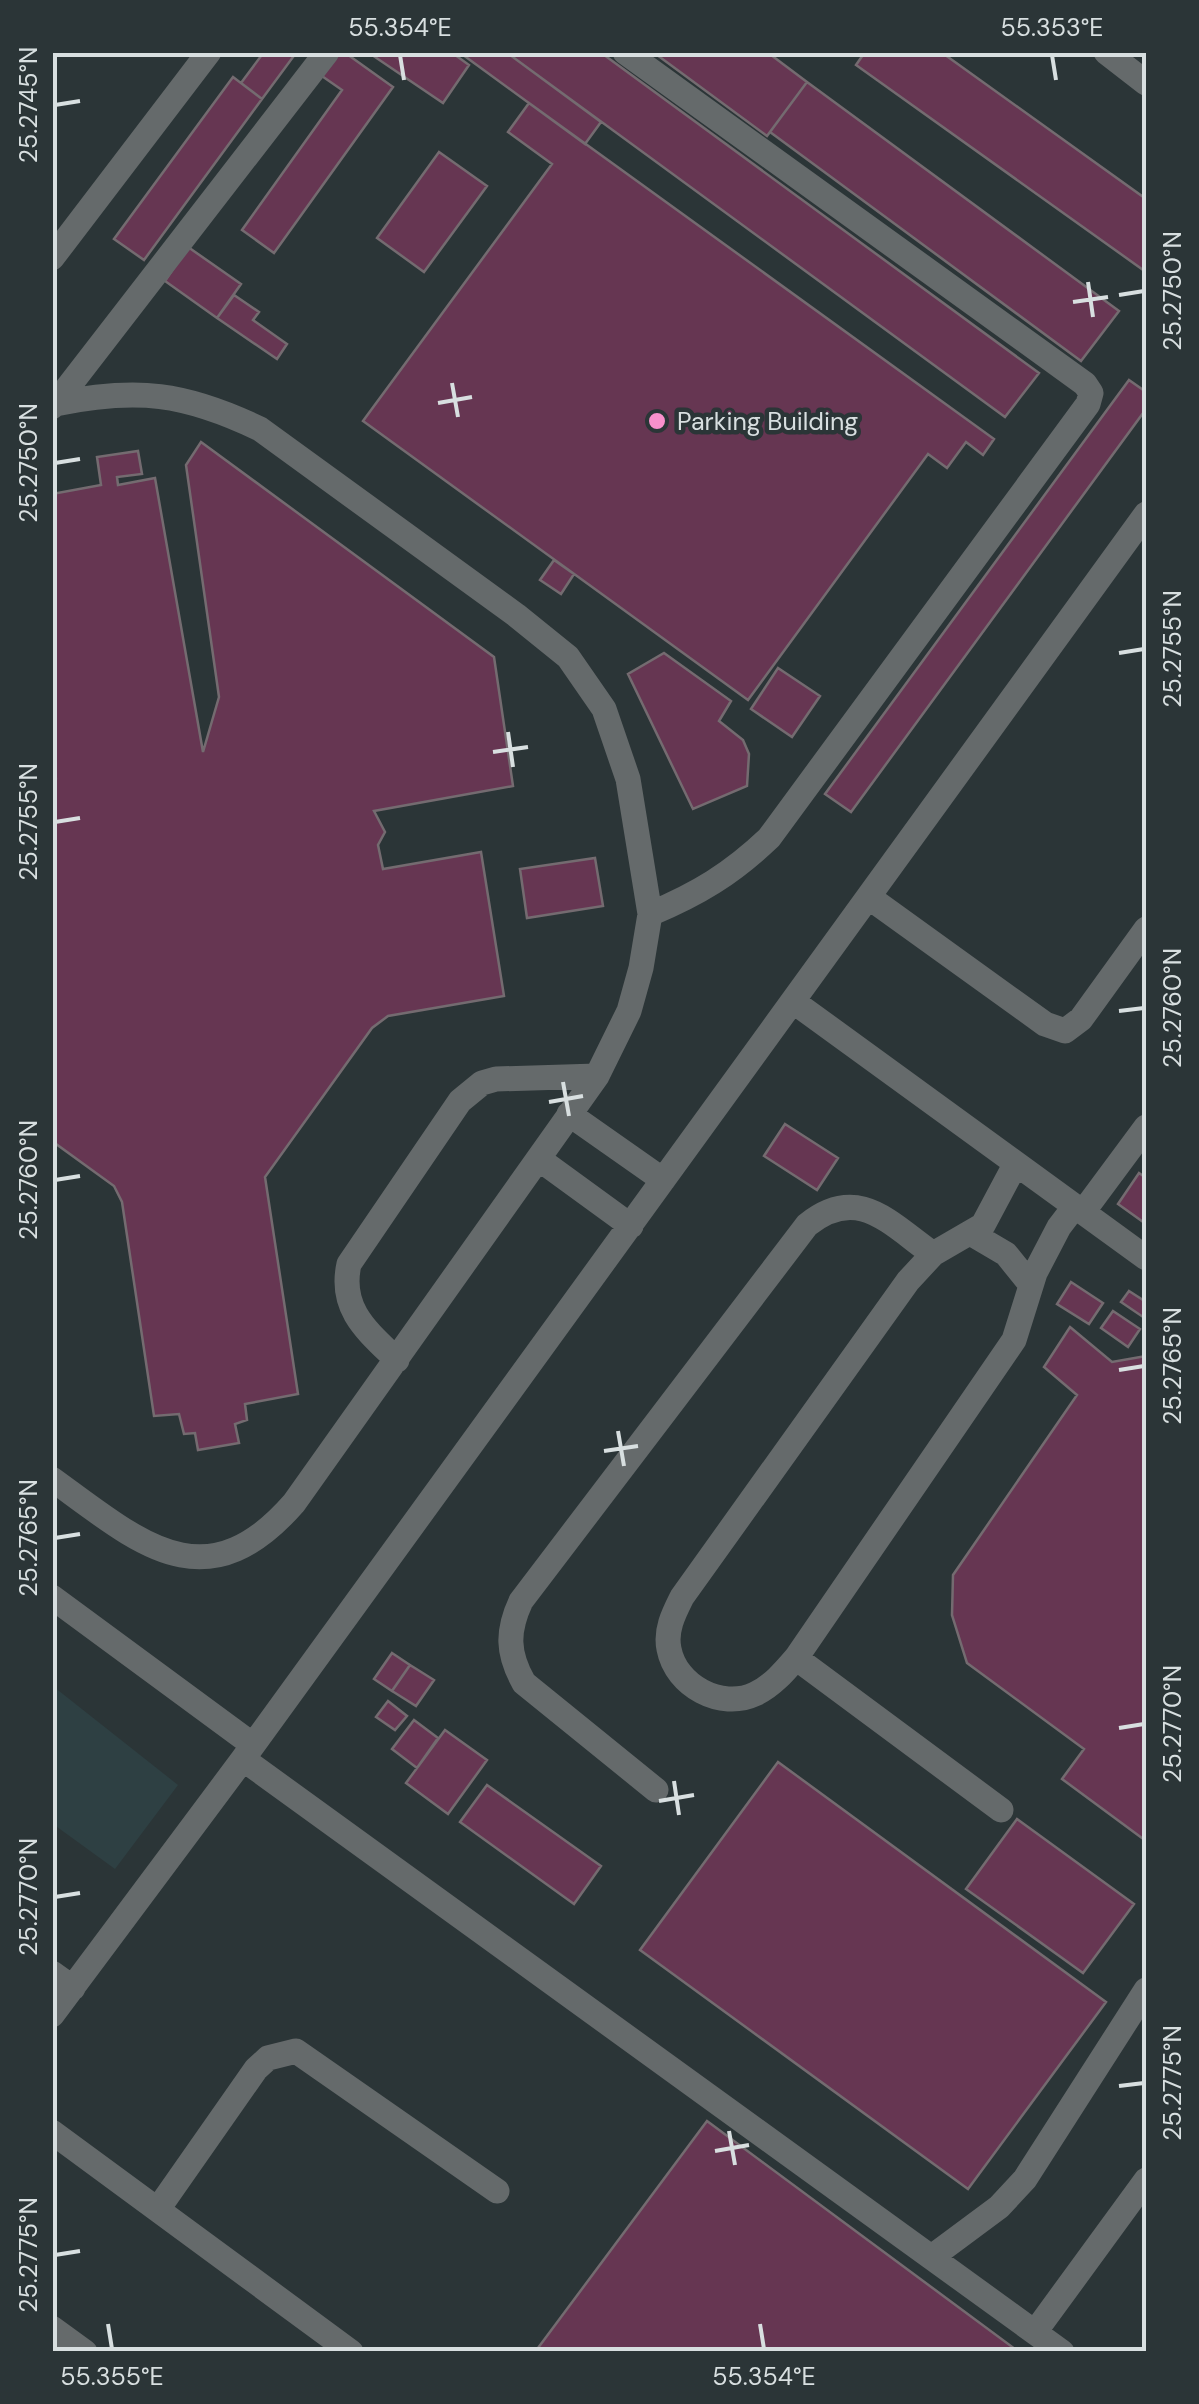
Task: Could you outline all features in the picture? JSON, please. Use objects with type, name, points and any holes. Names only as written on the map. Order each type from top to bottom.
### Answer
[{"type":"lane","points":[[52,258],[209,52]]},
{"type":"lane","points":[[54,406],[327,52]]},
{"type":"lane","points":[[625,52],[1085,384],[1091,393],[1077,420],[770,838],[721,879],[694,896],[650,914]]},
{"type":"lane","points":[[1106,52],[1146,83]]},
{"type":"lane","points":[[52,1479],[120,1528],[166,1554],[202,1558],[238,1550],[270,1531],[397,1360],[597,1076],[629,1011],[650,914],[628,779],[604,709],[568,657],[516,614],[260,430],[224,412],[143,394],[102,394],[54,406]]},
{"type":"lane","points":[[52,2015],[63,1980],[248,1752],[1146,514]]},
{"type":"lane","points":[[870,898],[1054,1030],[1074,1026],[1146,929]]},
{"type":"lane","points":[[794,1002],[1146,1258]]},
{"type":"lane","points":[[397,1360],[356,1321],[346,1279],[350,1264],[460,1101],[482,1083],[496,1078],[597,1076]]},
{"type":"lane","points":[[569,1114],[663,1180]]},
{"type":"lane","points":[[1015,1165],[989,1217],[972,1234],[933,1254],[908,1281],[682,1597],[670,1621],[668,1648],[679,1673],[699,1692],[726,1700],[752,1696],[775,1682],[796,1658],[1014,1340],[1026,1311],[1030,1285],[1059,1227],[1079,1209],[1146,1127]]},
{"type":"lane","points":[[539,1159],[631,1226]]},
{"type":"lane","points":[[656,1790],[524,1683],[512,1663],[509,1642],[512,1621],[522,1601],[807,1225],[822,1212],[860,1206],[933,1254]]},
{"type":"lane","points":[[972,1234],[1006,1254],[1030,1285]]},
{"type":"lane","points":[[52,1597],[248,1752],[1062,2352]]},
{"type":"lane","points":[[796,1658],[1001,1810]]},
{"type":"lane","points":[[934,2256],[999,2207],[1025,2179],[1146,1990]]},
{"type":"lane","points":[[158,2209],[256,2069],[268,2058],[296,2051],[497,2192]]},
{"type":"lane","points":[[52,2132],[351,2352]]},
{"type":"lane","points":[[1035,2332],[1146,2180]]},
{"type":"lane","points":[[52,2328],[85,2352]]},
{"type":"shaded area","points":[[54,1687],[178,1785],[115,1869],[53,1824]]},
{"type":"building","points":[[264,52],[296,53],[262,99],[241,83]]},
{"type":"building","points":[[335,52],[344,52],[393,87],[274,253],[242,230],[342,90],[319,74]]},
{"type":"building","points":[[451,52],[469,65],[443,103],[372,55]]},
{"type":"building","points":[[459,52],[506,52],[601,122],[585,144]]},
{"type":"building","points":[[506,52],[600,52],[1039,373],[1005,417]]},
{"type":"building","points":[[653,52],[767,52],[807,82],[767,136]]},
{"type":"building","points":[[865,52],[941,52],[1146,199],[1146,272],[856,65]]},
{"type":"building","points":[[233,77],[262,99],[144,260],[114,239]]},
{"type":"building","points":[[807,82],[1119,311],[1081,361],[770,132]]},
{"type":"building","points":[[529,103],[994,439],[983,455],[966,442],[947,468],[928,454],[748,700],[363,421],[552,164],[508,132]]},
{"type":"building","points":[[439,152],[487,186],[424,272],[377,238]]},
{"type":"building","points":[[188,247],[241,284],[217,318],[165,281]]},
{"type":"building","points":[[234,295],[259,312],[253,320],[287,344],[277,359],[217,318]]},
{"type":"building","points":[[1129,380],[1146,392],[1146,409],[851,812],[825,794]]},
{"type":"building","points":[[201,442],[494,657],[513,786],[374,811],[385,832],[378,845],[383,869],[481,852],[504,996],[388,1016],[372,1028],[265,1177],[298,1394],[245,1404],[247,1420],[235,1424],[239,1443],[198,1450],[195,1433],[184,1434],[179,1414],[154,1416],[122,1202],[114,1186],[52,1141],[52,784],[56,779],[52,746],[52,494],[101,485],[97,457],[138,451],[142,474],[117,477],[118,485],[155,478],[203,752],[219,697],[186,465]]},
{"type":"building","points":[[554,560],[574,574],[561,594],[540,580]]},
{"type":"building","points":[[664,653],[731,701],[719,721],[743,740],[749,754],[747,786],[693,809],[628,674]]},
{"type":"building","points":[[778,668],[820,696],[792,737],[751,709]]},
{"type":"building","points":[[595,858],[603,906],[527,918],[520,869]]},
{"type":"building","points":[[785,1124],[838,1158],[817,1190],[764,1156]]},
{"type":"building","points":[[1139,1173],[1146,1178],[1146,1224],[1118,1204]]},
{"type":"building","points":[[1071,1282],[1103,1303],[1089,1324],[1057,1304]]},
{"type":"building","points":[[1129,1291],[1146,1302],[1146,1319],[1121,1302]]},
{"type":"building","points":[[1113,1311],[1140,1329],[1128,1347],[1101,1328]]},
{"type":"building","points":[[1070,1327],[1112,1362],[1146,1356],[1146,1841],[1062,1779],[1084,1749],[967,1663],[952,1615],[953,1575],[1077,1395],[1044,1367]]},
{"type":"building","points":[[392,1653],[410,1665],[392,1691],[374,1679]]},
{"type":"building","points":[[410,1665],[434,1680],[416,1706],[392,1691]]},
{"type":"building","points":[[388,1701],[407,1716],[395,1730],[376,1717]]},
{"type":"building","points":[[414,1720],[438,1738],[417,1768],[392,1749]]},
{"type":"building","points":[[445,1730],[487,1760],[448,1814],[406,1783]]},
{"type":"building","points":[[778,1762],[1106,2002],[968,2189],[640,1950]]},
{"type":"building","points":[[487,1785],[601,1866],[574,1904],[460,1822]]},
{"type":"building","points":[[1017,1819],[1134,1904],[1083,1973],[966,1889]]},
{"type":"building","points":[[707,2121],[1019,2352],[535,2352]]},
{"type":"place","name":"Parking Building","points":[[657,421]]}]
